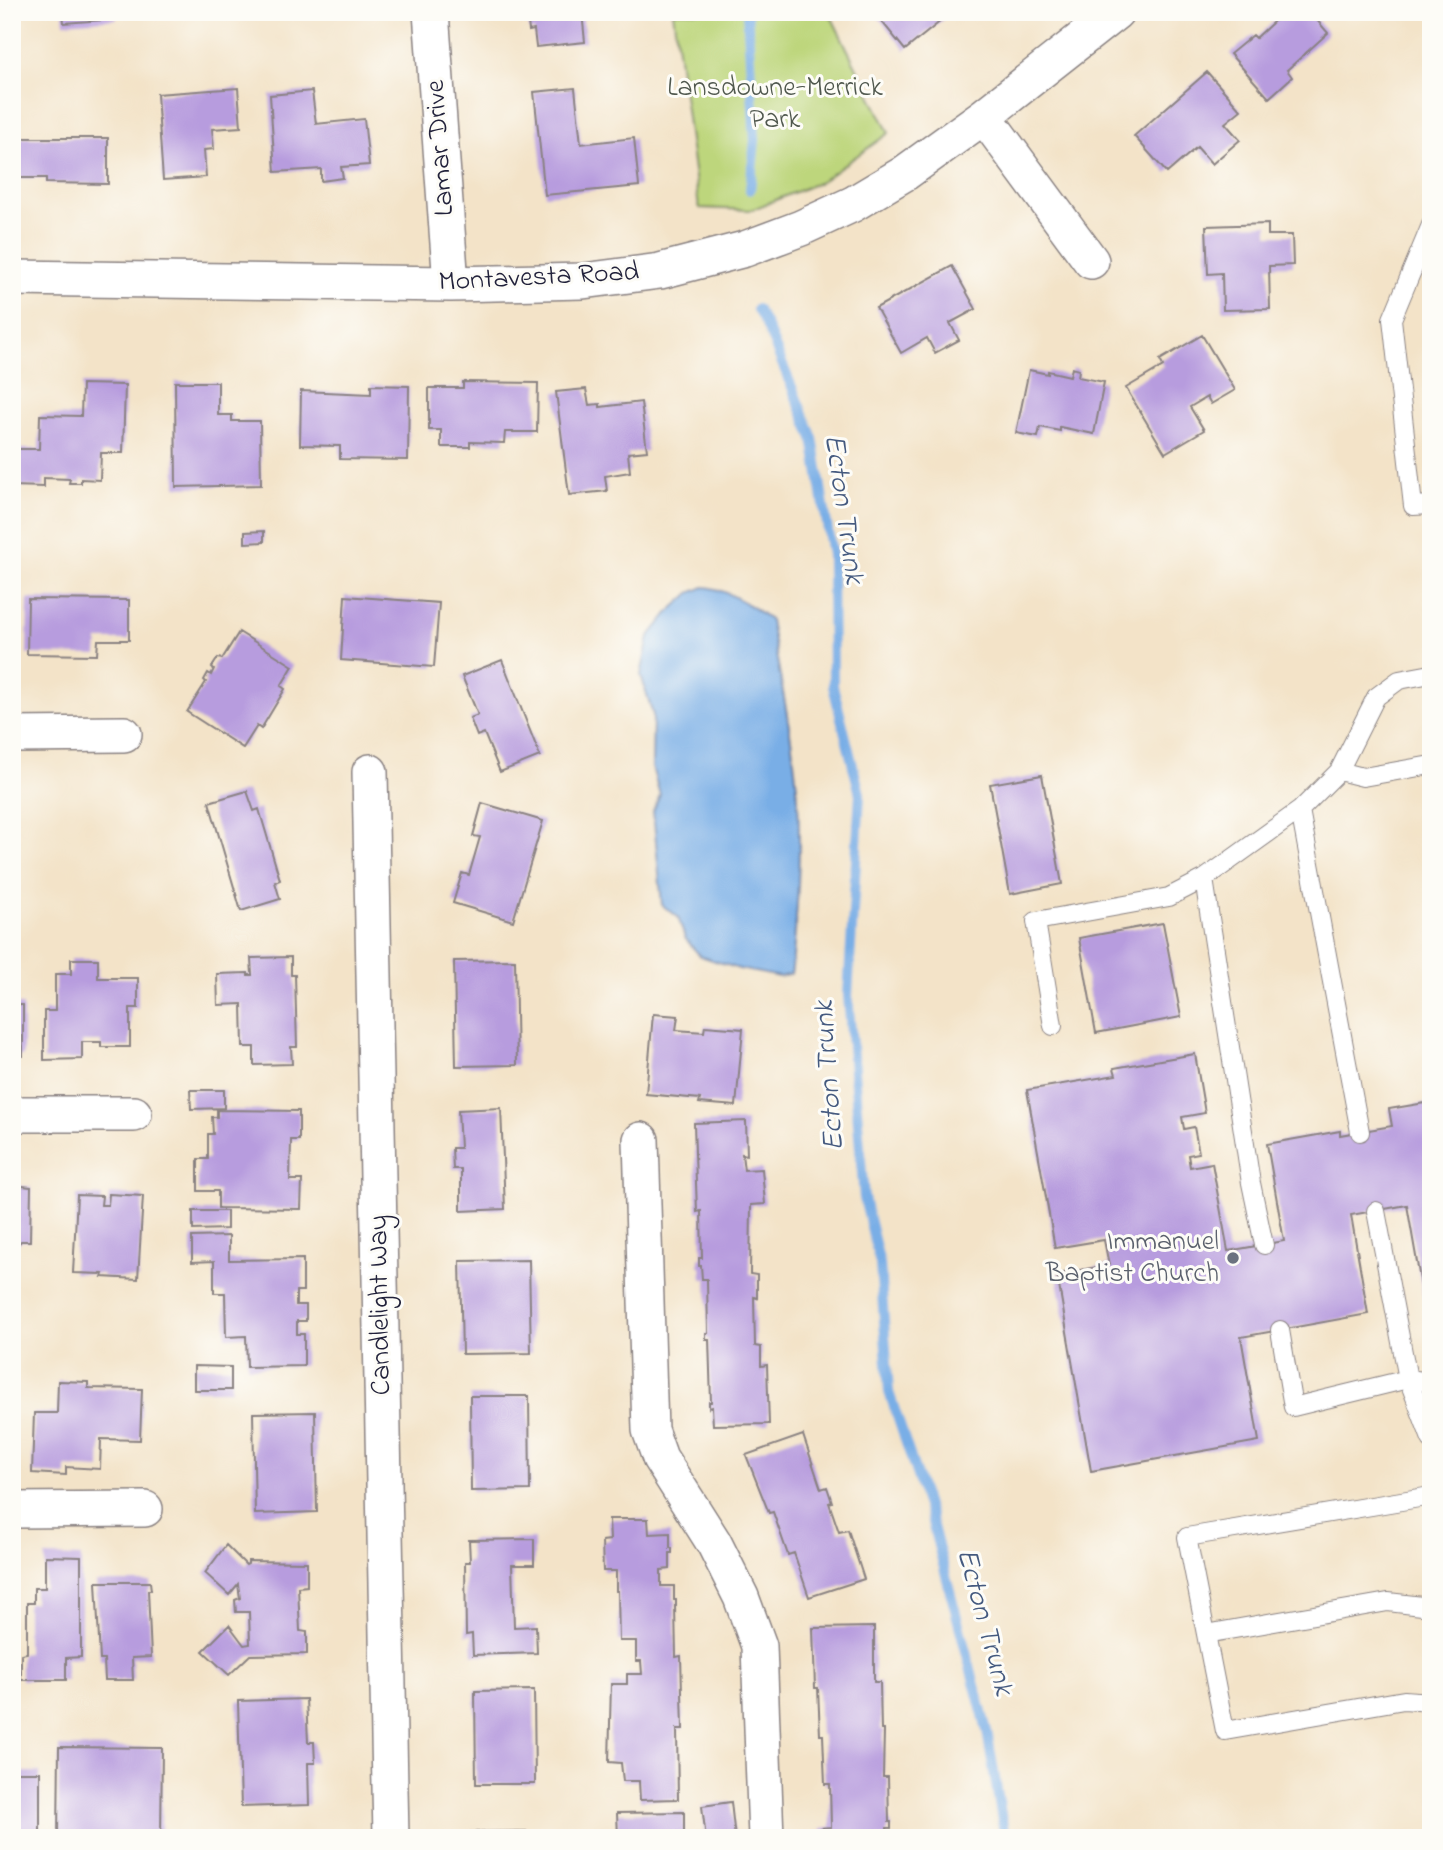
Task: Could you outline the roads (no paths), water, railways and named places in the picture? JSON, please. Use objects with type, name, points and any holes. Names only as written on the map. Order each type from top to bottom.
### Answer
[{"type":"street","name":"Lamar Drive","points":[[431,12],[451,284]]},
{"type":"street","name":"Montavesta Road","points":[[12,278],[451,284],[583,281],[660,271],[745,249],[801,228],[853,204],[905,173],[984,116],[1116,12]]},
{"type":"street","points":[[984,116],[1091,261]]},
{"type":"street","points":[[12,735],[124,734]]},
{"type":"street","name":"Candlelight Way","points":[[370,772],[391,1838]]},
{"type":"street","points":[[12,1114],[134,1114]]},
{"type":"street","points":[[641,1140],[650,1430],[660,1458],[714,1543],[741,1597],[759,1646],[766,1838]]},
{"type":"street","points":[[12,1510],[145,1509]]},
{"type":"lane","points":[[1431,225],[1392,320],[1413,506],[1431,505]]},
{"type":"lane","points":[[1053,1026],[1036,921],[1169,897],[1204,879],[1300,810],[1339,771],[1376,697],[1399,680],[1431,674]]},
{"type":"lane","points":[[1339,771],[1363,777],[1431,765]]},
{"type":"lane","points":[[1300,810],[1360,1132]]},
{"type":"lane","points":[[1204,879],[1251,1183],[1264,1245]]},
{"type":"lane","points":[[1376,1211],[1408,1379],[1431,1439]]},
{"type":"lane","points":[[1280,1330],[1293,1407],[1408,1379],[1431,1382]]},
{"type":"lane","points":[[1431,1496],[1187,1537],[1225,1731],[1404,1699],[1431,1702]]},
{"type":"lane","points":[[1206,1634],[1388,1602],[1431,1607]]},
{"type":"water","points":[[704,587],[730,594],[770,620],[793,755],[799,822],[792,968],[791,974],[780,977],[739,969],[700,956],[685,938],[678,917],[662,905],[653,811],[660,795],[652,767],[653,715],[641,675],[649,637],[670,611],[690,593]]},
{"type":"waterway","name":"Ecton Trunk","points":[[747,12],[755,140],[750,190]]},
{"type":"waterway","name":"Ecton Trunk","points":[[757,309],[813,438],[832,555],[833,686],[860,794],[848,995],[864,1198],[880,1264],[889,1392],[930,1515],[987,1731],[1005,1838]]},
{"type":"place","name":"Immanuel Baptist Church","points":[[1233,1258]]},
{"type":"park label","name":"Lansdowne-Merrick Park","points":[[775,104]]}]
